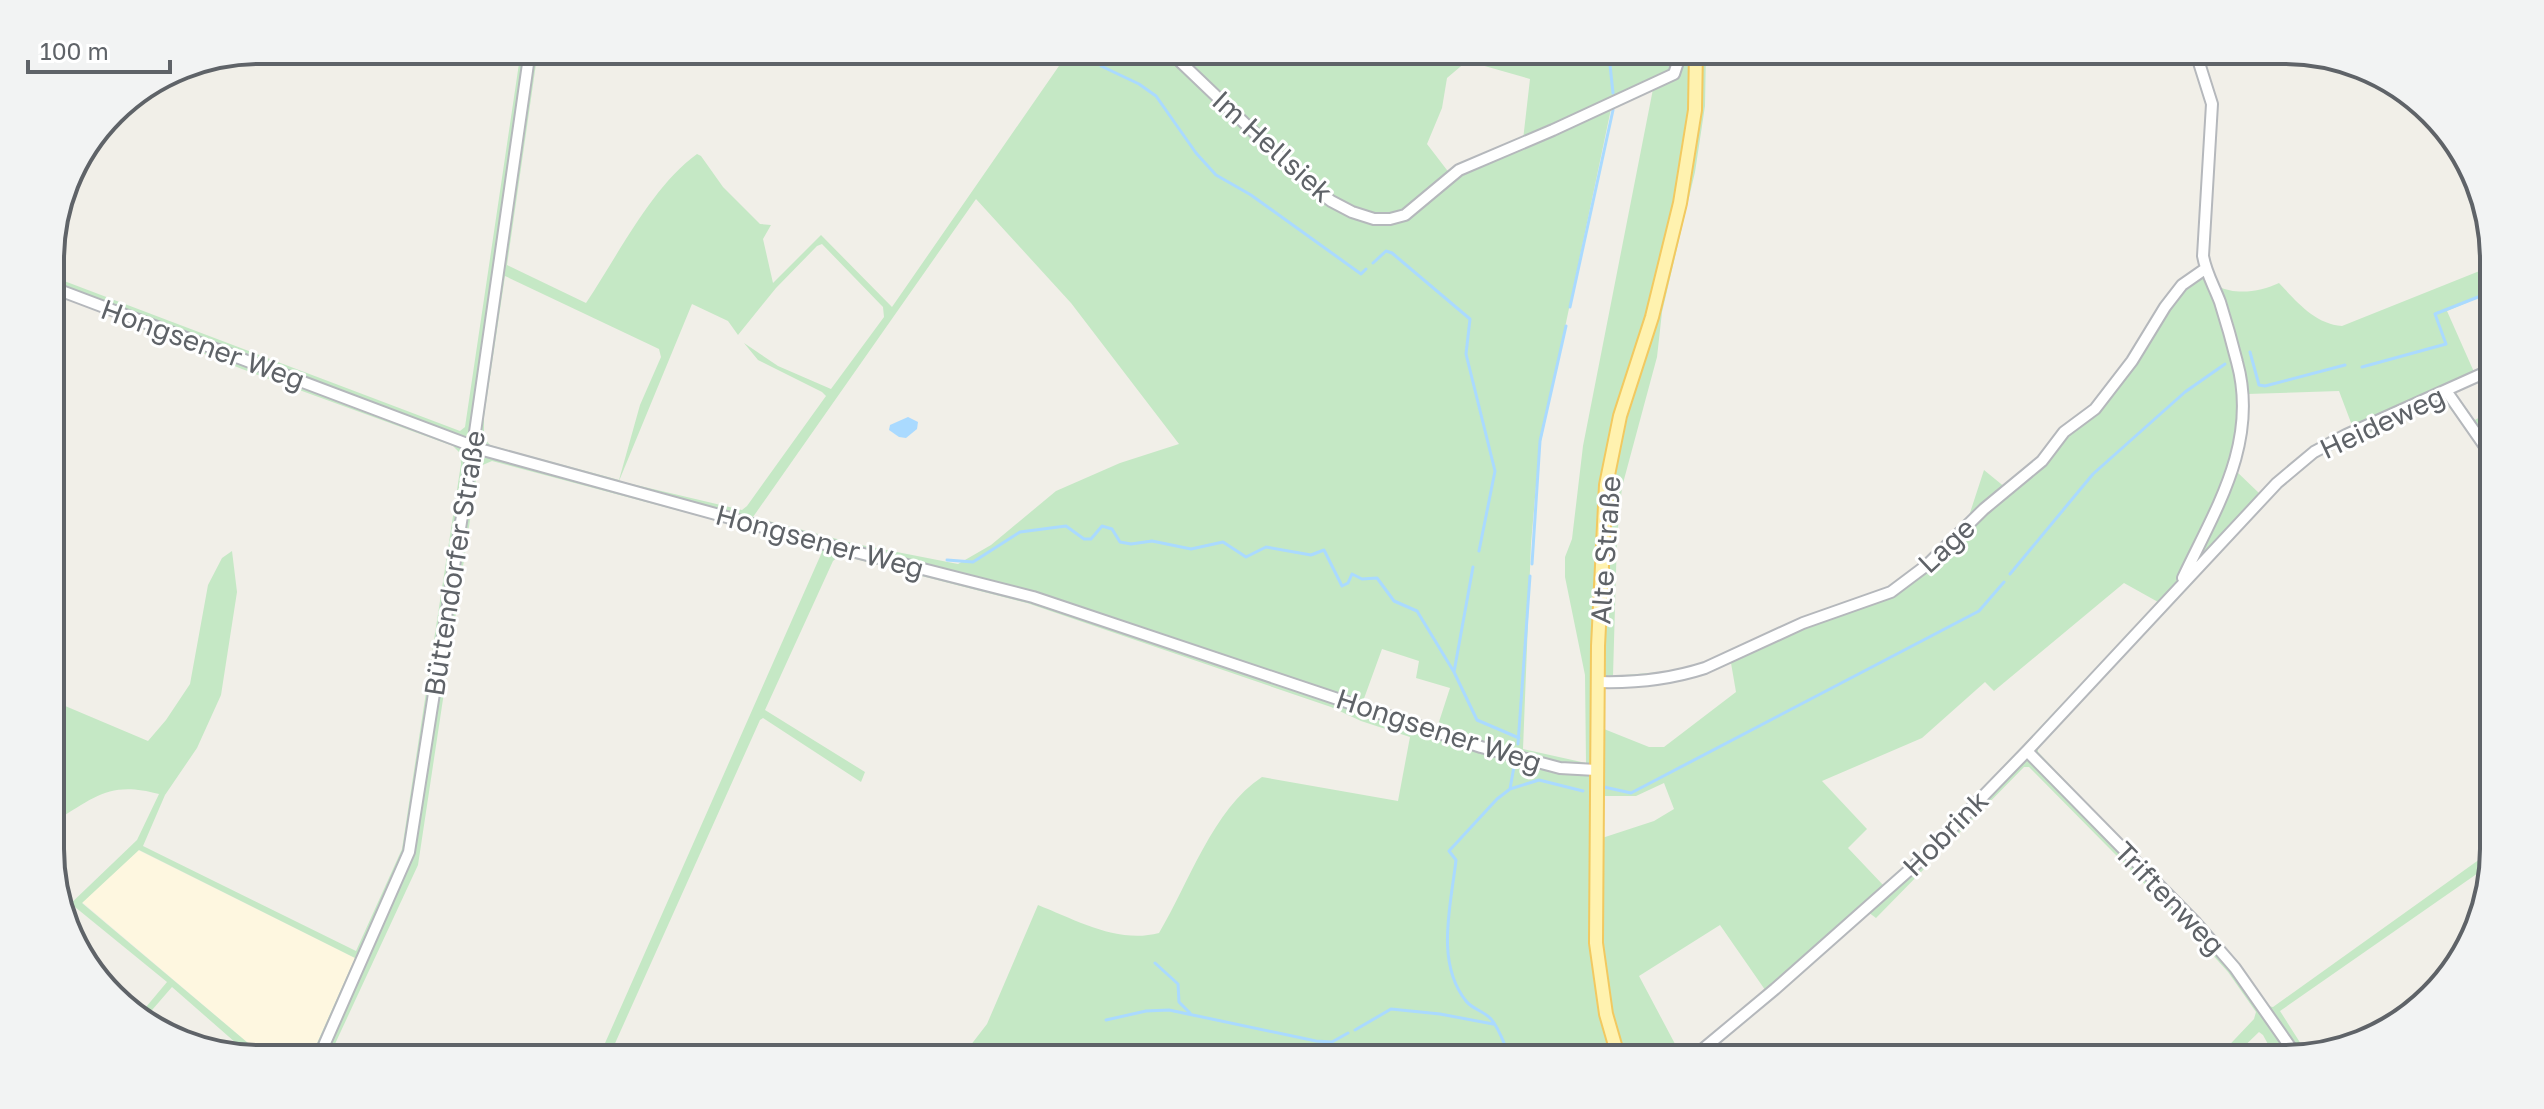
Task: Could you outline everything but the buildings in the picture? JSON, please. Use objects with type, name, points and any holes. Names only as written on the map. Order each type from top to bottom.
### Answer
[{"type":"main road","name":"Alte Straße","points":[[1615,1045],[1606,1014],[1596,943],[1596,770],[1606,485],[1620,416],[1652,317],[1680,203],[1695,110],[1696,64]]},
{"type":"street","name":"Büttendorfer Straße","points":[[324,1045],[409,852],[473,446],[528,64]]},
{"type":"street","name":"Im Hellsiek","points":[[1183,64],[1303,179],[1331,201],[1374,219],[1405,215],[1459,170],[1674,74],[1677,64]]},
{"type":"street","points":[[2179,587],[2239,452],[2245,408],[2238,365],[2203,256],[2212,104],[2199,64]]},
{"type":"street","name":"Lage","points":[[1598,682],[1621,683],[1689,674],[1803,623],[1891,592],[1927,565],[1984,509],[2042,461],[2064,432],[2095,409],[2132,361],[2173,296],[2182,285],[2205,269]]},
{"type":"street","name":"Hongsener Weg","points":[[64,292],[473,446],[832,546],[1033,597],[1481,747],[1560,768],[1596,770]]},
{"type":"street","name":"Heideweg","points":[[2179,587],[2277,483],[2314,452],[2480,376]]},
{"type":"street","points":[[2447,392],[2480,439]]},
{"type":"street","name":"Hobrink","points":[[1708,1045],[1924,857],[2179,587]]},
{"type":"street","name":"Triftenweg","points":[[2027,751],[2196,923],[2235,968],[2289,1045]]},
{"type":"shaded area","points":[[138,850],[355,958],[316,1045],[250,1044],[82,902]]},
{"type":"green space","points":[[519,64],[536,64],[507,265],[586,303],[650,203],[697,154],[723,187],[760,224],[771,225],[763,239],[773,283],[821,235],[892,307],[1060,64],[1463,64],[1447,78],[1442,108],[1427,144],[1450,174],[1523,140],[1530,79],[1478,64],[1706,64],[1705,106],[1695,172],[1662,312],[1657,357],[1622,487],[1617,537],[1613,676],[1685,670],[1705,664],[1801,618],[1888,587],[1925,560],[1967,522],[1984,470],[2006,488],[2082,418],[2128,363],[2147,326],[2178,283],[2202,268],[2208,278],[2225,289],[2258,290],[2279,283],[2315,317],[2342,326],[2480,271],[2480,297],[2447,311],[2478,381],[2454,393],[2473,421],[2480,417],[2480,446],[2445,402],[2416,411],[2317,457],[2271,497],[2038,746],[2038,752],[2199,920],[2267,1006],[2273,1007],[2480,859],[2478,873],[2280,1011],[2301,1044],[2268,1045],[2259,1032],[2246,1045],[2229,1045],[2254,1019],[2256,1012],[2228,972],[2029,767],[2024,767],[1876,918],[1868,912],[1770,997],[1720,925],[1639,976],[1676,1045],[971,1045],[987,1024],[1038,905],[1113,933],[1144,936],[1159,933],[1216,827],[1229,808],[1262,777],[1398,801],[1410,737],[1027,603],[840,555],[833,561],[765,710],[865,772],[861,782],[763,718],[760,720],[614,1045],[604,1045],[822,552],[815,547],[492,461],[478,467],[418,865],[334,1045],[316,1045],[355,958],[139,850],[82,903],[249,1044],[236,1043],[172,987],[151,1011],[146,1007],[167,982],[74,908],[72,902],[137,840],[159,794],[142,790],[116,790],[94,798],[64,816],[64,705],[148,741],[190,684],[208,585],[222,558],[232,551],[237,592],[221,695],[197,748],[165,795],[143,846],[356,951],[402,849],[461,464],[460,453],[453,446],[242,369],[64,297],[64,281],[460,431],[465,427]],"holes":[[[1653,89],[1583,446],[1572,539],[1565,557],[1565,577],[1585,675],[1586,763],[1523,749],[1531,544],[1539,451],[1611,109]],[[976,199],[1071,303],[1179,444],[1120,463],[1056,491],[991,545],[958,564],[856,544],[753,517]],[[822,244],[883,307],[884,317],[831,389],[778,366],[744,343],[758,360],[826,396],[747,506],[742,510],[619,481],[692,304],[728,321],[738,335],[776,288]],[[505,276],[659,349],[661,357],[640,405],[619,480],[490,445],[484,438],[484,417]],[[2339,391],[2353,428],[2304,457],[2260,494],[2235,470],[2244,442],[2247,394]],[[2124,583],[2158,602],[1932,842],[1884,886],[1848,848],[1867,829],[1822,781],[1922,738],[1985,682],[1994,691]],[[1382,649],[1419,661],[1416,678],[1450,688],[1437,728],[1362,704]],[[1731,663],[1736,692],[1664,747],[1649,747],[1604,729],[1605,687],[1669,681]],[[1664,783],[1674,809],[1654,821],[1599,839],[1600,796],[1636,796]]]},
{"type":"water","points":[[908,417],[918,422],[917,429],[906,438],[889,430],[890,425]]},
{"type":"waterway","points":[[1100,64],[1156,96],[1196,153],[1216,175],[1251,195],[1361,274],[1366,269]]},
{"type":"waterway","points":[[1610,65],[1613,93]]},
{"type":"waterway","points":[[1570,307],[1613,110]]},
{"type":"waterway","points":[[1373,263],[1386,251],[1392,253],[1470,319],[1466,354],[1495,471],[1479,551]]},
{"type":"waterway","points":[[2362,367],[2446,344],[2435,314],[2478,297]]},
{"type":"waterway","points":[[1532,564],[1540,441],[1566,326]]},
{"type":"waterway","points":[[2250,352],[2259,385],[2265,386],[2345,365]]},
{"type":"waterway","points":[[2010,574],[2093,474],[2185,392],[2225,364]]},
{"type":"waterway","points":[[947,560],[973,562],[1020,532],[1066,526],[1084,539],[1091,539],[1102,526],[1112,529],[1120,542],[1131,544],[1152,541],[1191,549],[1223,542],[1246,557],[1266,547],[1311,555],[1324,550],[1342,586],[1348,583],[1352,574],[1362,579],[1377,578],[1394,601],[1417,611],[1454,672]]},
{"type":"waterway","points":[[1473,567],[1454,672],[1477,720],[1519,738]]},
{"type":"waterway","points":[[1518,744],[1530,576]]},
{"type":"waterway","points":[[1604,787],[1631,793],[1979,611],[2004,582]]},
{"type":"waterway","points":[[1505,1045],[1494,1023],[1469,1004],[1456,986],[1451,969],[1448,933],[1456,860],[1449,851],[1510,789],[1515,761]]},
{"type":"waterway","points":[[1510,789],[1539,780],[1583,791]]},
{"type":"waterway","points":[[1155,963],[1178,984],[1179,1002],[1190,1013]]},
{"type":"waterway","points":[[1355,1030],[1391,1009],[1493,1024]]},
{"type":"waterway","points":[[1106,1020],[1146,1011],[1169,1010],[1316,1041],[1332,1042],[1348,1033]]}]
